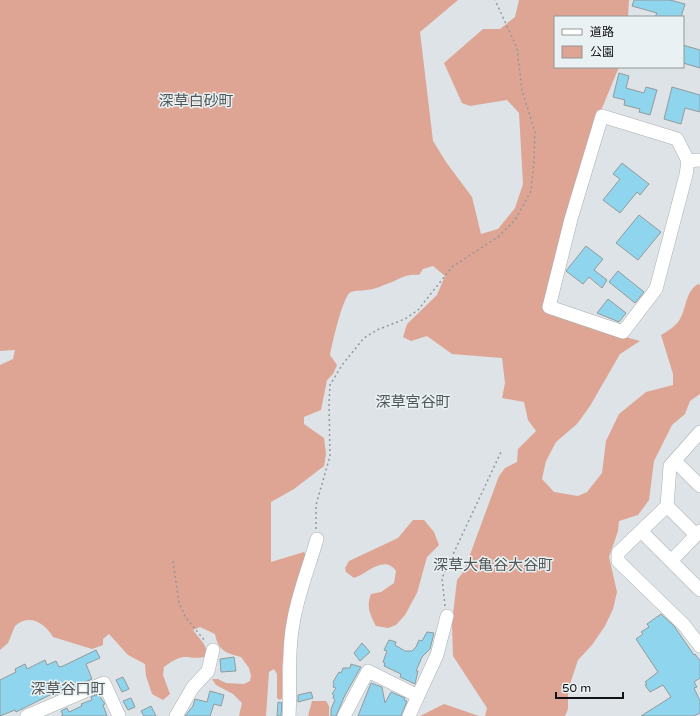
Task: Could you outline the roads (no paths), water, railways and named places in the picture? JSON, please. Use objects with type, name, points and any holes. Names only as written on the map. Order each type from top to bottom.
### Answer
[{"type":"street","points":[[602,116],[677,139],[694,161],[686,175],[656,289],[623,332],[549,307],[571,219],[602,116]]},
{"type":"street","points":[[700,433],[670,466],[667,506],[618,553],[618,561],[684,625],[700,646]]},
{"type":"street","points":[[675,461],[700,486]]},
{"type":"street","points":[[667,506],[698,533],[671,561]]},
{"type":"street","points":[[641,531],[700,590]]},
{"type":"street","points":[[289,716],[291,687],[289,654],[293,624],[317,539]]},
{"type":"street","points":[[410,716],[438,655],[447,616]]},
{"type":"street","points":[[176,716],[193,687],[208,671],[213,650]]},
{"type":"street","points":[[344,716],[368,671],[418,696]]},
{"type":"street","points":[[26,716],[104,683],[119,716]]},
{"type":"district","name":"深草白砂町","points":[[196,101]]},
{"type":"district","name":"深草宮谷町","points":[[413,402]]},
{"type":"district","name":"深草大亀谷大谷町","points":[[493,565]]},
{"type":"district","name":"深草谷口町","points":[[68,689]]}]
